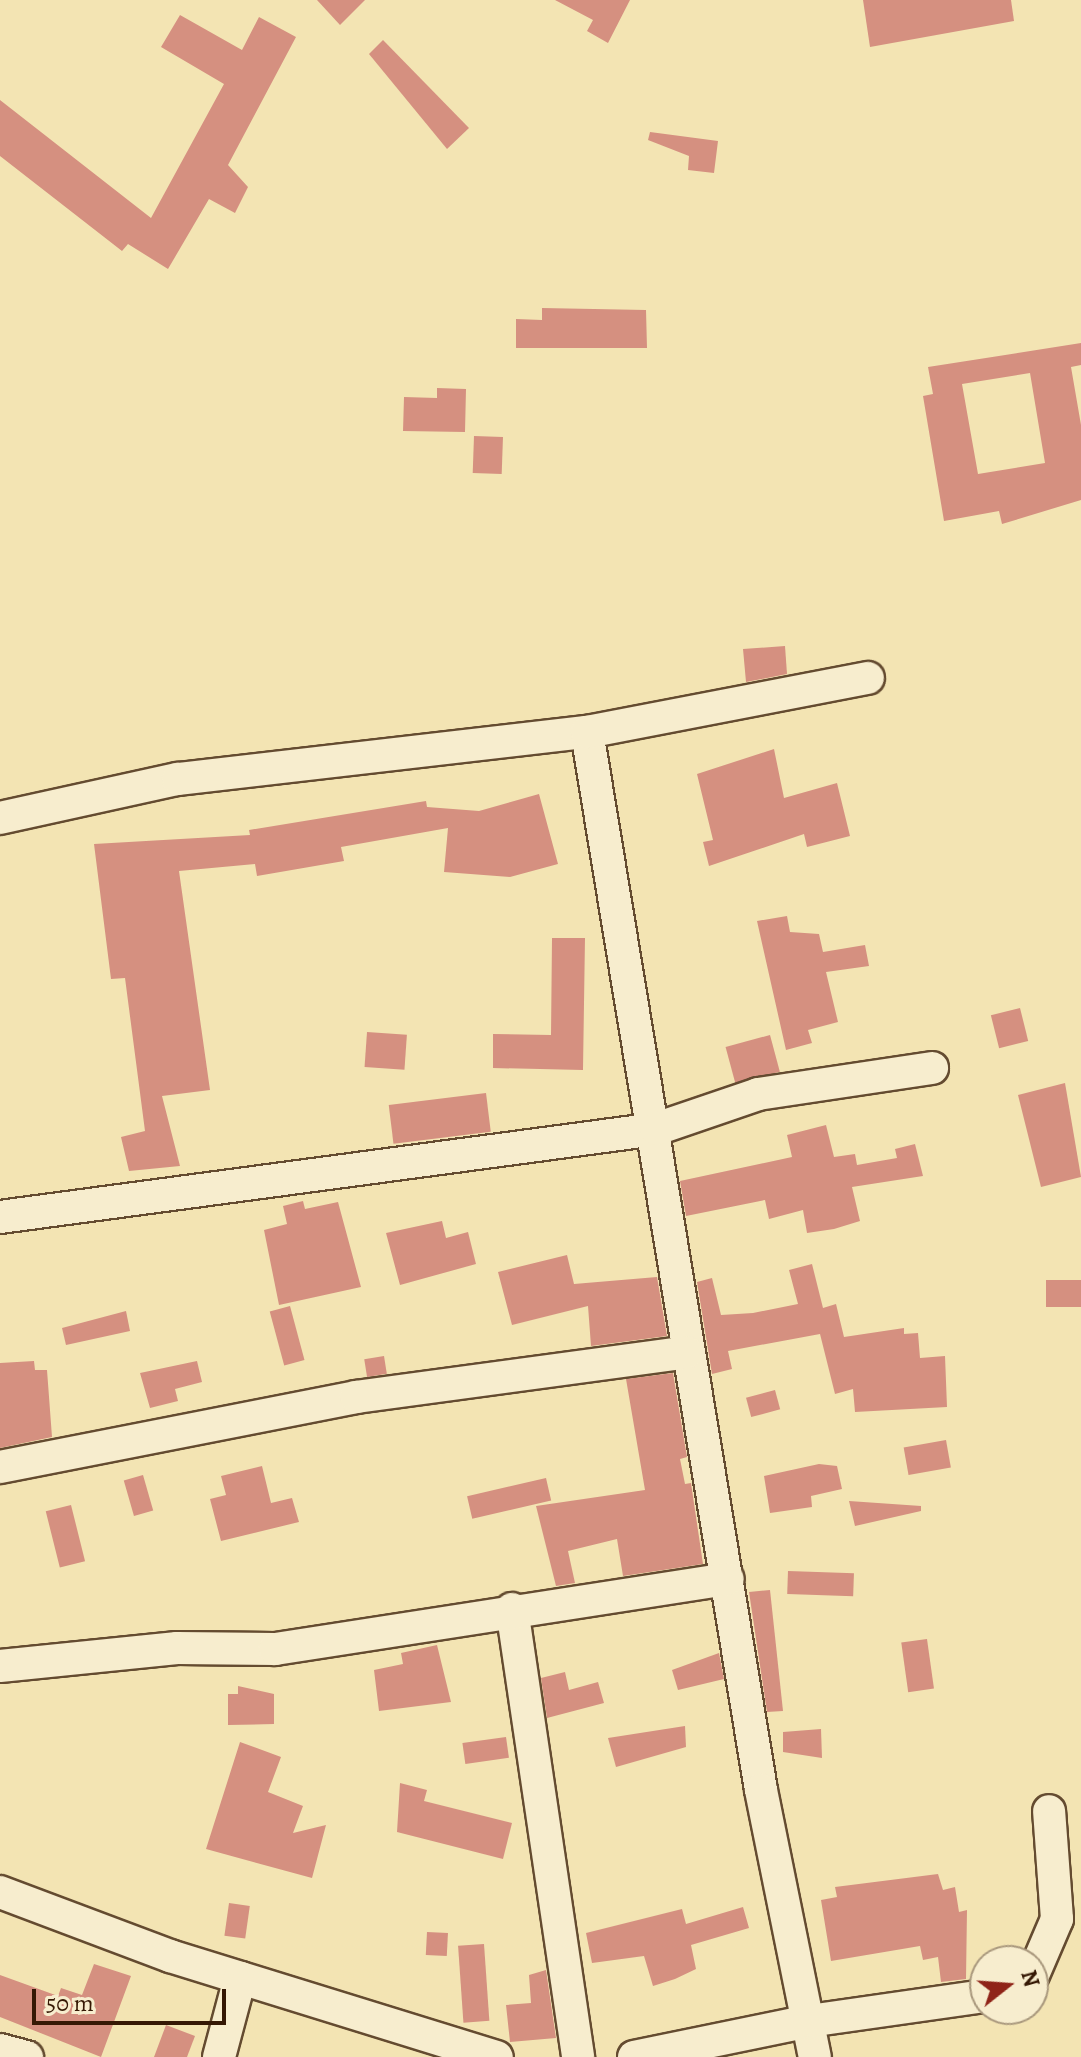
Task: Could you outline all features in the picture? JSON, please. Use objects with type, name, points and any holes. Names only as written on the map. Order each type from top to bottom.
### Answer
[{"type":"street","points":[[0,818],[249,768],[587,732],[868,678]]},
{"type":"street","points":[[587,732],[656,1129],[687,1352],[728,1579],[781,1912],[815,2057]]},
{"type":"street","points":[[0,1217],[656,1129],[758,1094],[932,1068]]},
{"type":"street","points":[[0,1467],[356,1397],[687,1352]]},
{"type":"street","points":[[0,1666],[177,1648],[275,1649],[512,1609],[728,1579]]},
{"type":"street","points":[[512,1609],[578,2057]]},
{"type":"street","points":[[1046,1945],[1057,1919],[1049,1811]]},
{"type":"street","points":[[0,1892],[240,1978],[497,2057]]},
{"type":"street","points":[[219,2057],[240,1978]]},
{"type":"street","points":[[634,2057],[809,2021],[969,1998]]},
{"type":"street","points":[[0,2050],[27,2057]]},
{"type":"building","points":[[317,0],[365,0],[340,25]]},
{"type":"building","points":[[555,0],[630,0],[608,43],[587,31],[593,20]]},
{"type":"building","points":[[863,0],[1011,0],[1014,21],[870,47]]},
{"type":"building","points":[[180,15],[242,50],[259,17],[296,37],[228,165],[248,187],[235,213],[209,199],[168,269],[128,244],[122,251],[0,156],[0,100],[151,218],[224,84],[161,47]]},
{"type":"building","points":[[383,40],[469,128],[447,149],[369,54]]},
{"type":"building","points":[[650,132],[718,141],[714,173],[688,170],[689,156],[648,140]]},
{"type":"building","points":[[542,308],[646,310],[647,348],[516,348],[516,319],[542,320]]},
{"type":"building","points":[[1081,343],[1081,365],[1071,367],[1081,425],[1081,500],[1002,524],[999,511],[944,521],[923,396],[933,394],[928,367]],"holes":[[[1030,373],[1045,463],[978,474],[962,384]]]},
{"type":"building","points":[[437,388],[466,389],[465,432],[403,431],[404,397],[437,398]]},
{"type":"building","points":[[474,436],[503,437],[502,474],[473,473]]},
{"type":"building","points":[[785,646],[787,674],[746,682],[743,649]]},
{"type":"building","points":[[774,749],[784,798],[837,783],[850,836],[807,847],[804,834],[709,866],[703,842],[713,840],[697,774]]},
{"type":"building","points":[[539,794],[558,864],[510,877],[444,872],[448,828],[341,847],[344,861],[257,876],[255,864],[179,871],[210,1090],[162,1096],[180,1166],[129,1171],[121,1137],[145,1131],[125,978],[111,979],[94,844],[250,835],[249,830],[426,801],[427,807],[479,811]]},
{"type":"building","points":[[787,916],[790,932],[819,934],[823,952],[865,945],[869,966],[826,972],[838,1022],[808,1030],[812,1043],[786,1050],[757,921]]},
{"type":"building","points":[[552,938],[585,938],[583,1070],[493,1068],[493,1034],[551,1035]]},
{"type":"building","points":[[1020,1008],[1028,1041],[999,1048],[991,1015]]},
{"type":"building","points":[[367,1032],[407,1035],[404,1070],[365,1067]]},
{"type":"building","points":[[770,1035],[780,1072],[735,1084],[726,1047]]},
{"type":"building","points":[[1065,1083],[1081,1177],[1041,1187],[1018,1095]]},
{"type":"building","points":[[486,1093],[491,1132],[393,1144],[389,1105]]},
{"type":"building","points":[[826,1125],[834,1157],[855,1154],[857,1165],[897,1158],[895,1149],[915,1144],[923,1176],[852,1187],[860,1221],[834,1229],[807,1233],[803,1210],[769,1219],[765,1200],[686,1216],[680,1181],[792,1157],[787,1135]]},
{"type":"building","points":[[303,1201],[305,1209],[338,1202],[361,1287],[279,1305],[264,1230],[287,1224],[283,1206]]},
{"type":"building","points":[[442,1221],[446,1238],[468,1232],[476,1264],[400,1285],[386,1233]]},
{"type":"building","points":[[567,1255],[574,1284],[657,1277],[667,1336],[591,1346],[588,1306],[512,1325],[498,1272]]},
{"type":"building","points":[[812,1264],[823,1308],[836,1304],[844,1337],[904,1328],[904,1334],[918,1333],[920,1358],[945,1356],[947,1407],[855,1412],[853,1389],[835,1394],[820,1334],[728,1351],[732,1369],[712,1374],[697,1282],[712,1278],[721,1315],[753,1313],[798,1304],[789,1270]]},
{"type":"building","points":[[1046,1280],[1081,1280],[1081,1307],[1046,1307]]},
{"type":"building","points":[[290,1306],[304,1360],[284,1366],[270,1311]]},
{"type":"building","points":[[126,1311],[130,1331],[66,1345],[62,1328]]},
{"type":"building","points":[[384,1356],[387,1374],[367,1377],[364,1359]]},
{"type":"building","points":[[34,1361],[35,1370],[47,1370],[52,1437],[0,1448],[0,1363]]},
{"type":"building","points":[[197,1361],[202,1382],[175,1389],[178,1401],[150,1408],[140,1373]]},
{"type":"building","points":[[673,1373],[687,1457],[680,1459],[685,1484],[691,1483],[703,1564],[623,1576],[617,1539],[568,1551],[575,1583],[556,1586],[536,1506],[645,1490],[626,1379]]},
{"type":"building","points":[[775,1390],[780,1409],[751,1417],[746,1398]]},
{"type":"building","points":[[946,1440],[951,1468],[909,1475],[904,1447]]},
{"type":"building","points":[[819,1464],[837,1466],[842,1489],[811,1496],[812,1507],[770,1513],[764,1476]]},
{"type":"building","points":[[262,1466],[271,1503],[292,1498],[299,1522],[221,1541],[210,1499],[226,1495],[221,1476]]},
{"type":"building","points":[[143,1475],[153,1511],[134,1516],[124,1481]]},
{"type":"building","points":[[546,1478],[551,1500],[472,1519],[467,1496]]},
{"type":"building","points":[[849,1501],[921,1506],[921,1511],[855,1526]]},
{"type":"building","points":[[71,1505],[85,1561],[60,1568],[46,1511]]},
{"type":"building","points":[[788,1571],[854,1573],[853,1596],[787,1594]]},
{"type":"building","points":[[770,1590],[783,1711],[767,1712],[749,1592]]},
{"type":"building","points":[[927,1639],[934,1689],[908,1692],[901,1643]]},
{"type":"building","points":[[437,1645],[451,1702],[379,1711],[374,1670],[403,1664],[401,1653]]},
{"type":"building","points":[[719,1653],[724,1679],[678,1690],[672,1670]]},
{"type":"building","points":[[565,1672],[569,1690],[598,1682],[604,1703],[547,1718],[541,1678]]},
{"type":"building","points":[[238,1686],[274,1694],[274,1724],[228,1725],[228,1694],[238,1694]]},
{"type":"building","points":[[685,1726],[686,1747],[616,1767],[608,1738]]},
{"type":"building","points":[[821,1729],[822,1758],[783,1752],[783,1732]]},
{"type":"building","points":[[506,1737],[509,1758],[465,1764],[462,1743]]},
{"type":"building","points":[[240,1742],[281,1757],[268,1792],[303,1806],[293,1833],[326,1825],[312,1878],[206,1849]]},
{"type":"building","points":[[400,1783],[427,1790],[424,1801],[512,1823],[503,1859],[397,1832]]},
{"type":"building","points":[[938,1874],[943,1890],[955,1887],[959,1912],[967,1910],[966,1979],[941,1982],[938,1957],[923,1960],[920,1946],[831,1961],[821,1900],[837,1897],[835,1887]]},
{"type":"building","points":[[229,1903],[250,1906],[245,1939],[224,1936]]},
{"type":"building","points":[[743,1907],[749,1928],[691,1945],[696,1969],[675,1979],[653,1986],[644,1956],[592,1963],[586,1933],[682,1909],[686,1924]]},
{"type":"building","points":[[427,1932],[448,1933],[447,1956],[426,1955]]},
{"type":"building","points":[[484,1944],[489,2021],[463,2023],[458,1946]]},
{"type":"building","points":[[94,1964],[131,1976],[101,2057],[0,2017],[0,1975],[58,1996],[61,1988],[82,1995]]},
{"type":"building","points":[[546,1970],[556,2038],[510,2042],[506,2005],[531,2003],[529,1975]]},
{"type":"building","points":[[166,2025],[195,2036],[187,2057],[154,2057]]}]
